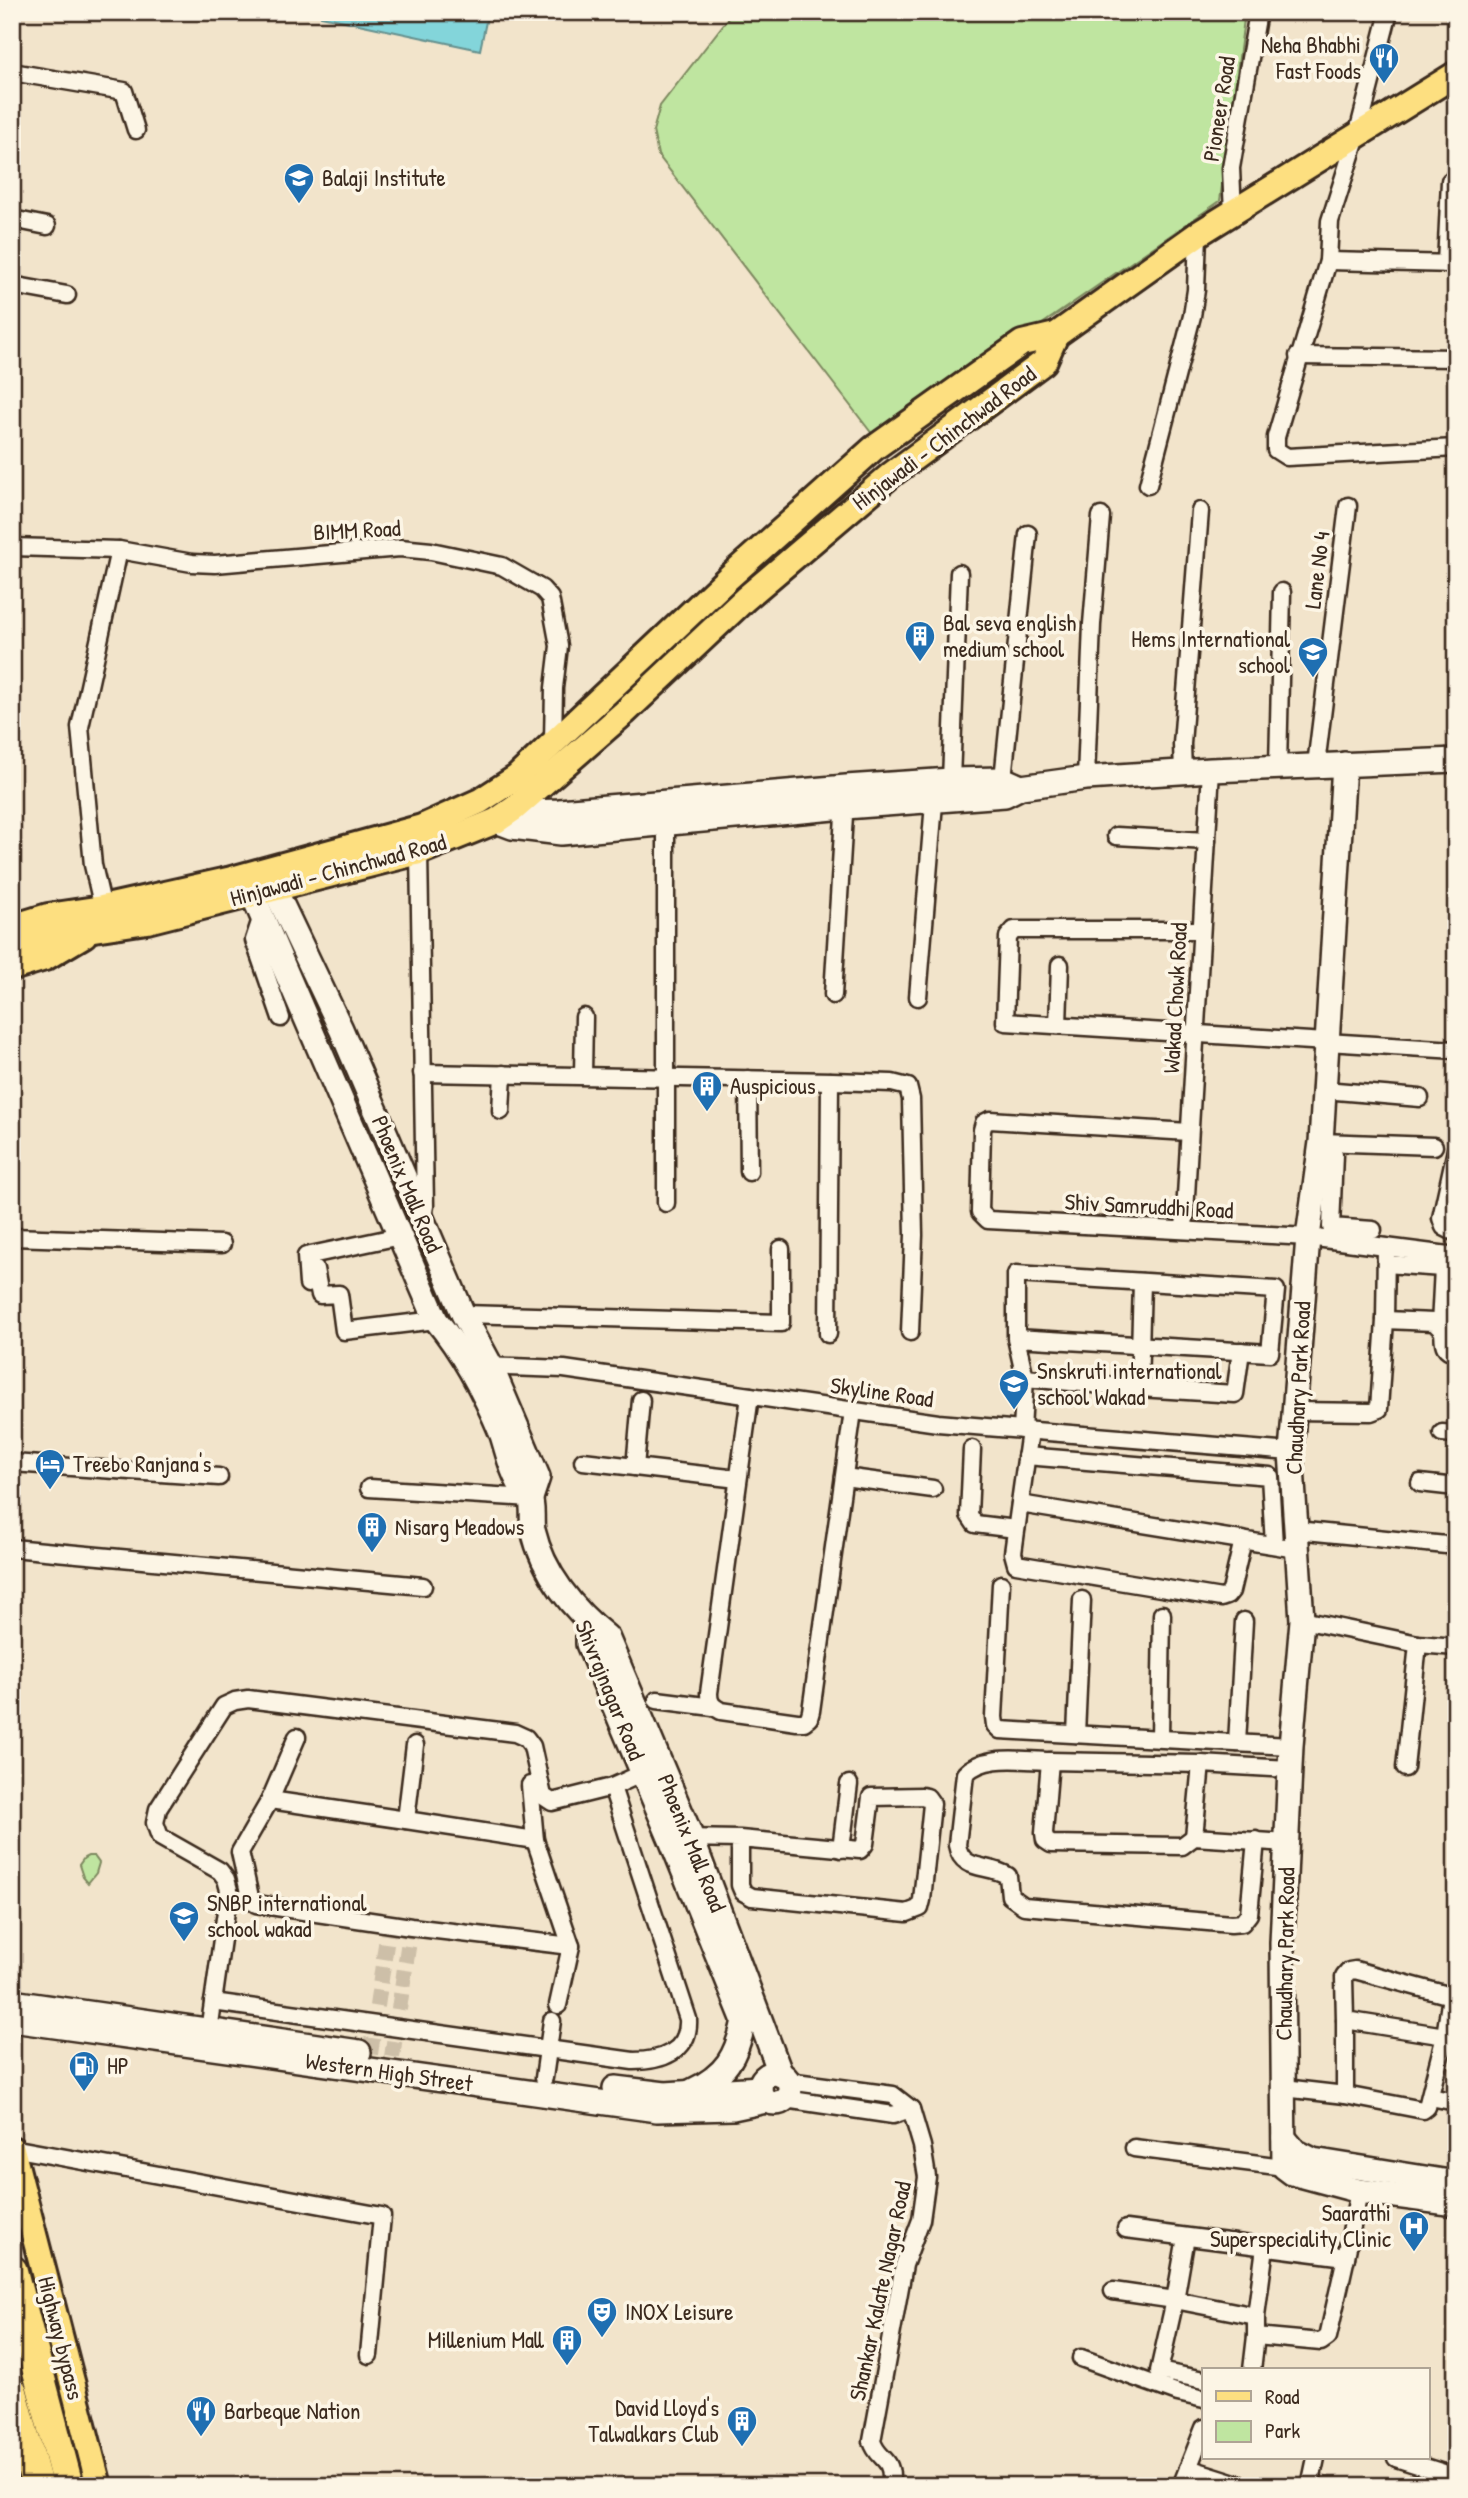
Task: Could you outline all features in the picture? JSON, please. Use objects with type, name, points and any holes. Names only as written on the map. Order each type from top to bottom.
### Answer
[{"type":"highway","points":[[12,2271],[68,2486]]},
{"type":"highway","points":[[12,2392],[37,2486]]},
{"type":"main road","points":[[1056,335],[1198,234],[1455,75]]},
{"type":"main road","name":"Hinjawadi - Chinchwad Road","points":[[262,888],[422,827],[476,803],[517,777],[727,579],[874,448],[1022,344],[1056,335]]},
{"type":"main road","name":"Hinjawadi - Chinchwad Road","points":[[12,948],[94,919],[262,888],[419,852],[506,814],[624,713],[745,598],[892,474],[1044,362],[1056,335]]},
{"type":"main road","points":[[1008,353],[1025,375]]},
{"type":"main road","points":[[12,910],[41,904],[94,919]]},
{"type":"main road","name":"Hinjawadi - Chinchwad Road","points":[[12,927],[48,916],[94,919]]},
{"type":"main road","points":[[12,968],[45,958],[94,919]]},
{"type":"main road","name":"Highway bypass","points":[[12,2148],[99,2486]]},
{"type":"street","name":"Pioneer Road","points":[[1233,214],[1231,168],[1258,12]]},
{"type":"street","points":[[1389,12],[1357,136],[1330,221],[1328,261],[1298,356],[1276,437],[1276,450],[1287,457],[1456,448]]},
{"type":"street","points":[[12,72],[124,91],[136,130]]},
{"type":"street","points":[[1328,261],[1451,264],[1450,181]]},
{"type":"street","points":[[12,219],[47,226]]},
{"type":"street","points":[[1149,485],[1192,316],[1198,234]]},
{"type":"street","points":[[12,285],[67,295]]},
{"type":"street","points":[[1298,356],[1456,358]]},
{"type":"street","name":"Lane No 4","points":[[1316,765],[1348,506]]},
{"type":"street","points":[[1183,773],[1182,744],[1200,511]]},
{"type":"street","points":[[1086,778],[1092,624],[1101,516]]},
{"type":"street","points":[[1012,783],[1028,534]]},
{"type":"street","name":"BIMM Road","points":[[12,547],[118,550],[192,563],[215,564],[400,548],[430,551],[502,566],[542,589],[550,598],[559,646],[554,688],[553,741]]},
{"type":"street","points":[[94,919],[93,865],[80,727],[118,550]]},
{"type":"street","points":[[918,997],[941,787],[959,573]]},
{"type":"street","points":[[1278,767],[1282,592]]},
{"type":"street","points":[[506,814],[559,811],[666,813],[941,787],[1183,773],[1211,769],[1456,761]]},
{"type":"street","name":"Chaudhary Park Road","points":[[1284,2168],[1282,1943],[1291,1746],[1302,1620],[1289,1541],[1291,1452],[1308,1237],[1324,1150],[1324,1090],[1344,764]]},
{"type":"street","name":"Wakad Chowk Road","points":[[1184,1230],[1211,769]]},
{"type":"street","points":[[833,995],[845,797]]},
{"type":"street","points":[[666,813],[666,1203]]},
{"type":"street","points":[[1116,836],[1207,841]]},
{"type":"street","points":[[419,852],[425,1206],[422,1219]]},
{"type":"street","points":[[262,888],[254,940],[281,1018]]},
{"type":"street","name":"Phoenix Mall Road","points":[[262,888],[341,1029],[463,1314],[474,1361]]},
{"type":"street","name":"Phoenix Mall Road","points":[[262,888],[436,1320],[474,1361],[538,1478],[531,1499]]},
{"type":"street","points":[[1201,930],[1014,930],[1008,937],[1005,1022],[1456,1050]]},
{"type":"street","points":[[1058,1025],[1060,965]]},
{"type":"street","points":[[583,1075],[584,1017]]},
{"type":"street","points":[[422,1073],[665,1076],[901,1084],[908,1087],[911,1093],[914,1235],[910,1332]]},
{"type":"street","points":[[501,1111],[503,1074]]},
{"type":"street","points":[[748,1079],[748,1172]]},
{"type":"street","points":[[828,1334],[830,1082]]},
{"type":"street","points":[[1324,1090],[1420,1098]]},
{"type":"street","name":"Shiv Samruddhi Road","points":[[1189,1132],[990,1120],[984,1123],[982,1130],[980,1212],[988,1220],[1308,1237],[1456,1256]]},
{"type":"street","points":[[1324,1150],[1434,1146]]},
{"type":"street","points":[[1324,1150],[1380,1155]]},
{"type":"street","points":[[1324,1150],[1331,1227],[1373,1230]]},
{"type":"street","points":[[1455,1158],[1441,1218],[1444,1227],[1456,1233]]},
{"type":"street","points":[[308,1291],[306,1256],[400,1236]]},
{"type":"street","points":[[12,1237],[222,1244]]},
{"type":"street","points":[[1294,1411],[1371,1412],[1379,1409],[1385,1320],[1386,1247]]},
{"type":"street","points":[[463,1314],[781,1323],[780,1249]]},
{"type":"street","points":[[1386,1264],[1450,1268],[1440,1325],[1444,1346],[1447,1351],[1456,1353]]},
{"type":"street","points":[[315,1269],[320,1295],[339,1294],[344,1331],[436,1320]]},
{"type":"street","points":[[1243,1541],[1231,1591],[1221,1598],[1022,1566],[1014,1560],[1027,1456],[1026,1378],[1016,1338],[1016,1274],[1276,1290],[1270,1353]]},
{"type":"street","points":[[1139,1388],[1142,1282]]},
{"type":"street","points":[[1385,1320],[1434,1322],[1440,1325]]},
{"type":"street","points":[[1016,1338],[1299,1356]]},
{"type":"street","points":[[1026,1378],[1235,1394],[1241,1351]]},
{"type":"street","name":"Skyline Road","points":[[474,1361],[564,1369],[937,1423],[1291,1452]]},
{"type":"street","points":[[750,1396],[709,1693],[709,1702],[720,1711],[797,1722],[804,1722],[809,1718],[853,1411]]},
{"type":"street","points":[[635,1467],[641,1400]]},
{"type":"street","points":[[972,1449],[969,1515],[975,1524],[1016,1529]]},
{"type":"street","points":[[1027,1456],[1270,1476],[1289,1541]]},
{"type":"street","points":[[583,1461],[738,1479]]},
{"type":"street","points":[[12,1463],[219,1477]]},
{"type":"street","points":[[844,1477],[933,1489]]},
{"type":"street","points":[[1419,1483],[1456,1487]]},
{"type":"street","points":[[369,1488],[531,1499]]},
{"type":"street","name":"Shivrajnagar Road","points":[[531,1499],[533,1529],[542,1558],[561,1589],[587,1621],[588,1644],[643,1773],[681,1838]]},
{"type":"street","points":[[1020,1504],[1243,1541],[1456,1546]]},
{"type":"street","points":[[12,1548],[423,1586]]},
{"type":"street","points":[[1001,1584],[995,1725],[1006,1731],[1291,1746]]},
{"type":"street","points":[[1076,1734],[1082,1600]]},
{"type":"street","points":[[1160,1738],[1162,1614]]},
{"type":"street","points":[[1302,1620],[1418,1644],[1456,1647]]},
{"type":"street","name":"Phoenix Mall Road","points":[[587,1621],[607,1637],[774,2087]]},
{"type":"street","points":[[1237,1743],[1244,1621]]},
{"type":"street","points":[[1405,1768],[1418,1644]]},
{"type":"street","points":[[209,2031],[229,1890],[220,1871],[160,1837],[155,1823],[158,1809],[224,1706],[248,1699],[515,1733],[526,1738],[532,1746],[543,1796],[548,1801],[612,1787],[643,1773]]},
{"type":"street","points":[[657,1700],[713,1707]]},
{"type":"street","points":[[297,1737],[270,1800],[240,1852],[250,1896],[256,1904],[411,1927],[572,1946]]},
{"type":"street","points":[[406,1820],[415,1745]]},
{"type":"street","points":[[1256,1840],[1249,1914],[1242,1923],[1231,1924],[1024,1906],[1010,1896],[1008,1876],[1001,1871],[969,1864],[959,1855],[957,1845],[965,1774],[971,1767],[987,1761],[1201,1764],[1290,1769]]},
{"type":"street","points":[[1049,1761],[1044,1833],[1045,1840],[1051,1844],[1182,1846],[1194,1837],[1287,1843]]},
{"type":"street","points":[[1194,1837],[1201,1764]]},
{"type":"street","points":[[841,1849],[849,1784]]},
{"type":"street","points":[[530,1785],[535,1840],[572,1946],[558,2005]]},
{"type":"street","points":[[213,2002],[646,2061],[671,2054],[680,2046],[688,2029],[688,2019],[612,1787]]},
{"type":"street","points":[[681,1838],[740,1839],[860,1850],[864,1847],[871,1797],[922,1796],[931,1800],[932,1804],[922,1900],[920,1908],[907,1913],[752,1898],[746,1895],[740,1885],[740,1839]]},
{"type":"street","points":[[270,1800],[535,1840]]},
{"type":"street","name":"Phoenix Mall Road","points":[[721,1940],[744,2020],[774,2087]]},
{"type":"street","points":[[1284,2088],[1346,2095],[1423,2110],[1430,2097],[1445,2036],[1451,1996],[1355,1970],[1349,1971],[1344,1977],[1346,2095]]},
{"type":"street","name":"Western High Street","points":[[12,2002],[109,2025],[514,2082],[663,2110],[733,2108],[774,2087]]},
{"type":"street","name":"Western High Street","points":[[12,2020],[209,2031],[378,2063]]},
{"type":"street","points":[[686,2094],[719,2075],[732,2059],[744,2020]]},
{"type":"street","points":[[1345,2020],[1445,2036]]},
{"type":"street","points":[[544,2078],[552,2021]]},
{"type":"street","name":"Western High Street","points":[[514,2082],[544,2078],[666,2094],[774,2087]]},
{"type":"street","name":"Shankar Kalate Nagar Road","points":[[774,2087],[893,2095],[911,2109],[922,2146],[927,2177],[921,2220],[904,2265],[872,2441],[875,2451],[891,2467],[889,2483]]},
{"type":"street","points":[[1430,2097],[1456,2102]]},
{"type":"street","points":[[1284,2138],[1295,2151],[1313,2160],[1456,2183]]},
{"type":"street","points":[[12,2148],[382,2216],[369,2356]]},
{"type":"street","points":[[1134,2148],[1284,2168],[1292,2173],[1359,2191],[1456,2204]]},
{"type":"street","points":[[1256,2336],[1321,2342],[1328,2337],[1359,2191]]},
{"type":"street","points":[[1126,2229],[1346,2257]]},
{"type":"street","points":[[1186,2237],[1159,2371],[1202,2380]]},
{"type":"street","points":[[1252,2368],[1265,2247]]},
{"type":"street","points":[[1113,2291],[1256,2316]]},
{"type":"street","points":[[1081,2358],[1178,2393],[1202,2399]]},
{"type":"street","points":[[1181,2486],[1202,2433]]},
{"type":"street","points":[[1310,2486],[1316,2460]]},
{"type":"street","points":[[1400,2460],[1433,2478],[1456,2477]]},
{"type":"street","points":[[1188,2468],[1245,2486]]},
{"type":"green space","points":[[733,12],[1245,12],[1220,201],[876,439],[658,155],[653,131],[660,106]]},
{"type":"green space","points":[[88,1856],[94,1856],[99,1863],[96,1873],[88,1883],[79,1865]]},
{"type":"water","points":[[322,12],[488,12],[480,50],[321,16]]},
{"type":"tunnel","points":[[370,2054],[389,1924]]},
{"type":"tunnel","points":[[392,2057],[411,1927]]},
{"type":"place","name":"Neha Bhabhi Fast Foods","points":[[1384,85]]},
{"type":"place","name":"Balaji Institute","points":[[299,205]]},
{"type":"place","name":"Bal seva english medium school","points":[[920,663]]},
{"type":"place","name":"Hems International school","points":[[1313,679]]},
{"type":"place","name":"Auspicious","points":[[707,1113]]},
{"type":"place","name":"Snskruti international school Wakad","points":[[1014,1411]]},
{"type":"place","name":"Treebo Ranjana's","points":[[50,1491]]},
{"type":"place","name":"Nisarg Meadows","points":[[372,1554]]},
{"type":"place","name":"SNBP international school wakad","points":[[184,1943]]},
{"type":"place","name":"HP","points":[[84,2093]]},
{"type":"place","name":"Saarathi Superspeciality Clinic","points":[[1414,2253]]},
{"type":"place","name":"INOX Leisure","points":[[602,2339]]},
{"type":"place","name":"Millenium Mall","points":[[567,2367]]},
{"type":"place","name":"Barbeque Nation","points":[[201,2438]]},
{"type":"place","name":"David Lloyd's Talwalkars Club","points":[[742,2448]]}]
